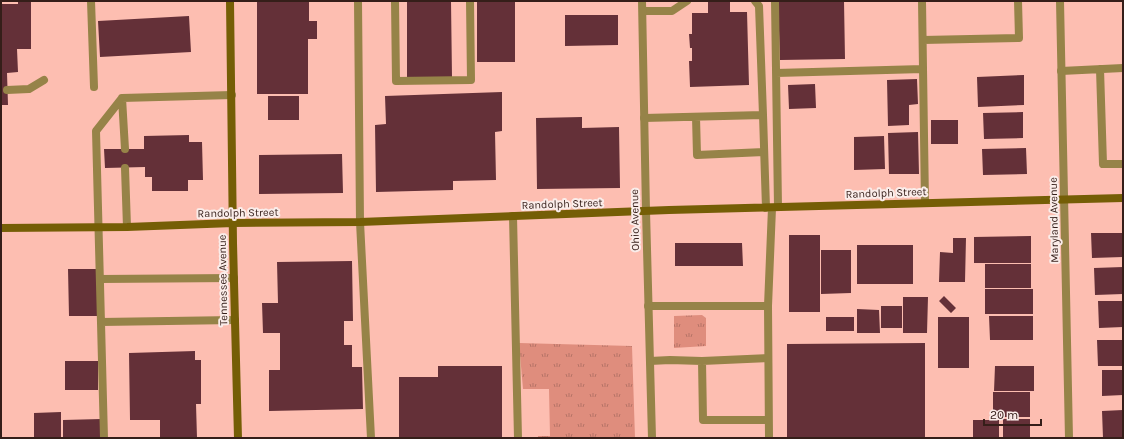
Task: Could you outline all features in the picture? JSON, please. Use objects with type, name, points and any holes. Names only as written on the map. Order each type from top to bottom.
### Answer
[{"type":"main road","name":"Tennessee Avenue","points":[[230,1],[238,438]]},
{"type":"main road","name":"Randolph Street","points":[[1,228],[99,228],[233,223],[360,222],[646,211],[1123,198]]},
{"type":"street","points":[[91,1],[94,87]]},
{"type":"street","points":[[358,1],[360,222],[371,438]]},
{"type":"street","points":[[395,1],[396,81],[471,80],[470,1]]},
{"type":"street","name":"Ohio Avenue","points":[[642,1],[652,438]]},
{"type":"street","points":[[642,11],[672,11],[686,1]]},
{"type":"street","points":[[755,1],[760,6],[764,152],[772,208]]},
{"type":"street","points":[[769,438],[768,306],[776,73],[775,1]]},
{"type":"street","points":[[922,1],[925,203]]},
{"type":"street","points":[[922,40],[1019,38],[1018,1]]},
{"type":"street","name":"Maryland Avenue","points":[[1060,1],[1068,438]]},
{"type":"street","points":[[1061,71],[1123,68]]},
{"type":"street","points":[[776,73],[923,69]]},
{"type":"street","points":[[1100,69],[1103,164],[1123,164]]},
{"type":"street","points":[[7,90],[29,89],[44,80]]},
{"type":"street","points":[[122,98],[232,95]]},
{"type":"street","points":[[122,98],[125,149]]},
{"type":"street","points":[[104,438],[96,131],[122,98]]},
{"type":"street","points":[[644,118],[763,115]]},
{"type":"street","points":[[696,117],[697,155],[764,152]]},
{"type":"street","points":[[126,168],[127,227]]},
{"type":"street","points":[[513,216],[518,438]]},
{"type":"street","points":[[100,279],[234,278]]},
{"type":"street","points":[[648,306],[768,306]]},
{"type":"street","points":[[102,322],[235,320]]},
{"type":"street","points":[[650,361],[702,361],[768,358]]},
{"type":"street","points":[[702,361],[703,420],[768,420]]},
{"type":"green space","points":[[702,315],[706,318],[706,346],[674,348],[674,316]]},
{"type":"green space","points":[[519,343],[632,346],[635,438],[538,438],[538,436],[550,436],[549,389],[523,389]]},
{"type":"building","points":[[18,1],[31,1],[31,49],[17,49],[18,72],[7,73],[8,105],[1,105],[1,4],[18,4]]},
{"type":"building","points":[[257,1],[309,1],[309,21],[317,21],[317,39],[308,39],[308,94],[257,94]]},
{"type":"building","points":[[407,1],[451,1],[452,78],[407,79]]},
{"type":"building","points":[[477,1],[515,1],[515,62],[477,62]]},
{"type":"building","points":[[708,1],[730,1],[730,12],[747,12],[749,85],[690,87],[689,61],[692,61],[692,48],[690,48],[689,34],[692,34],[692,13],[708,13]]},
{"type":"building","points":[[778,1],[844,1],[845,59],[780,60]]},
{"type":"building","points":[[565,15],[618,15],[618,45],[565,46]]},
{"type":"building","points":[[189,16],[191,52],[100,57],[98,21]]},
{"type":"building","points":[[1024,75],[1024,105],[978,107],[977,77]]},
{"type":"building","points":[[917,79],[918,104],[909,105],[909,125],[888,126],[887,80]]},
{"type":"building","points":[[815,84],[816,108],[789,109],[788,85]]},
{"type":"building","points":[[502,92],[502,131],[495,132],[496,180],[453,181],[453,190],[376,192],[375,125],[386,124],[385,96]]},
{"type":"building","points":[[268,96],[299,96],[299,120],[268,120]]},
{"type":"building","points":[[1023,112],[1023,138],[984,139],[983,113]]},
{"type":"building","points":[[582,117],[582,128],[619,127],[620,188],[537,189],[536,118]]},
{"type":"building","points":[[931,120],[958,120],[958,144],[931,144]]},
{"type":"building","points":[[918,132],[919,174],[889,174],[888,133]]},
{"type":"building","points":[[189,135],[189,142],[202,142],[203,180],[188,180],[188,191],[152,191],[152,177],[145,177],[145,167],[105,168],[104,149],[144,149],[144,136]]},
{"type":"building","points":[[884,136],[885,169],[854,170],[854,137]]},
{"type":"building","points":[[1026,148],[1027,174],[983,175],[982,149]]},
{"type":"building","points":[[342,154],[343,193],[259,194],[259,155]]},
{"type":"building","points":[[1091,233],[1123,233],[1123,257],[1092,258]]},
{"type":"building","points":[[789,235],[820,235],[820,312],[789,312]]},
{"type":"building","points":[[1031,236],[1031,263],[974,263],[974,237]]},
{"type":"building","points":[[953,238],[966,238],[965,282],[939,282],[940,252],[953,253]]},
{"type":"building","points":[[675,243],[742,243],[743,266],[675,266]]},
{"type":"building","points":[[857,245],[913,245],[913,284],[857,284]]},
{"type":"building","points":[[821,250],[851,250],[851,293],[821,294]]},
{"type":"building","points":[[352,261],[353,321],[344,321],[344,345],[352,345],[352,367],[362,367],[363,409],[269,411],[269,370],[280,370],[280,333],[263,333],[262,303],[278,303],[277,262]]},
{"type":"building","points":[[985,264],[1031,264],[1031,288],[985,288]]},
{"type":"building","points":[[1123,267],[1123,294],[1095,295],[1094,268]]},
{"type":"building","points":[[68,269],[97,269],[97,316],[69,316]]},
{"type":"building","points":[[985,289],[1033,289],[1033,314],[985,314]]},
{"type":"building","points":[[944,296],[956,308],[951,313],[939,301]]},
{"type":"building","points":[[903,297],[928,297],[927,333],[903,333]]},
{"type":"building","points":[[1098,301],[1123,301],[1123,327],[1099,328]]},
{"type":"building","points":[[881,306],[902,306],[902,328],[881,328]]},
{"type":"building","points":[[857,309],[879,310],[880,333],[857,333]]},
{"type":"building","points":[[989,316],[1033,316],[1033,340],[990,340]]},
{"type":"building","points":[[826,317],[854,317],[854,331],[826,331]]},
{"type":"building","points":[[938,317],[969,317],[969,368],[938,368]]},
{"type":"building","points":[[1097,340],[1123,340],[1123,366],[1098,366]]},
{"type":"building","points":[[925,343],[925,438],[787,438],[787,344]]},
{"type":"building","points":[[195,351],[195,360],[201,360],[201,404],[196,404],[197,438],[160,438],[160,420],[130,420],[129,353]]},
{"type":"building","points":[[65,361],[98,361],[98,390],[65,390]]},
{"type":"building","points":[[438,366],[502,366],[502,438],[399,438],[399,377],[438,377]]},
{"type":"building","points":[[995,366],[1034,366],[1034,391],[994,391]]},
{"type":"building","points":[[1102,370],[1123,370],[1123,395],[1102,396]]},
{"type":"building","points":[[993,392],[1030,392],[1030,417],[993,417]]},
{"type":"building","points":[[1123,410],[1123,438],[1103,438],[1102,411]]},
{"type":"building","points":[[61,412],[61,438],[34,438],[34,413]]},
{"type":"building","points":[[101,419],[101,438],[63,438],[63,420]]},
{"type":"building","points":[[1003,419],[1030,419],[1030,438],[1003,438]]},
{"type":"building","points":[[973,420],[999,420],[999,438],[973,438]]}]
